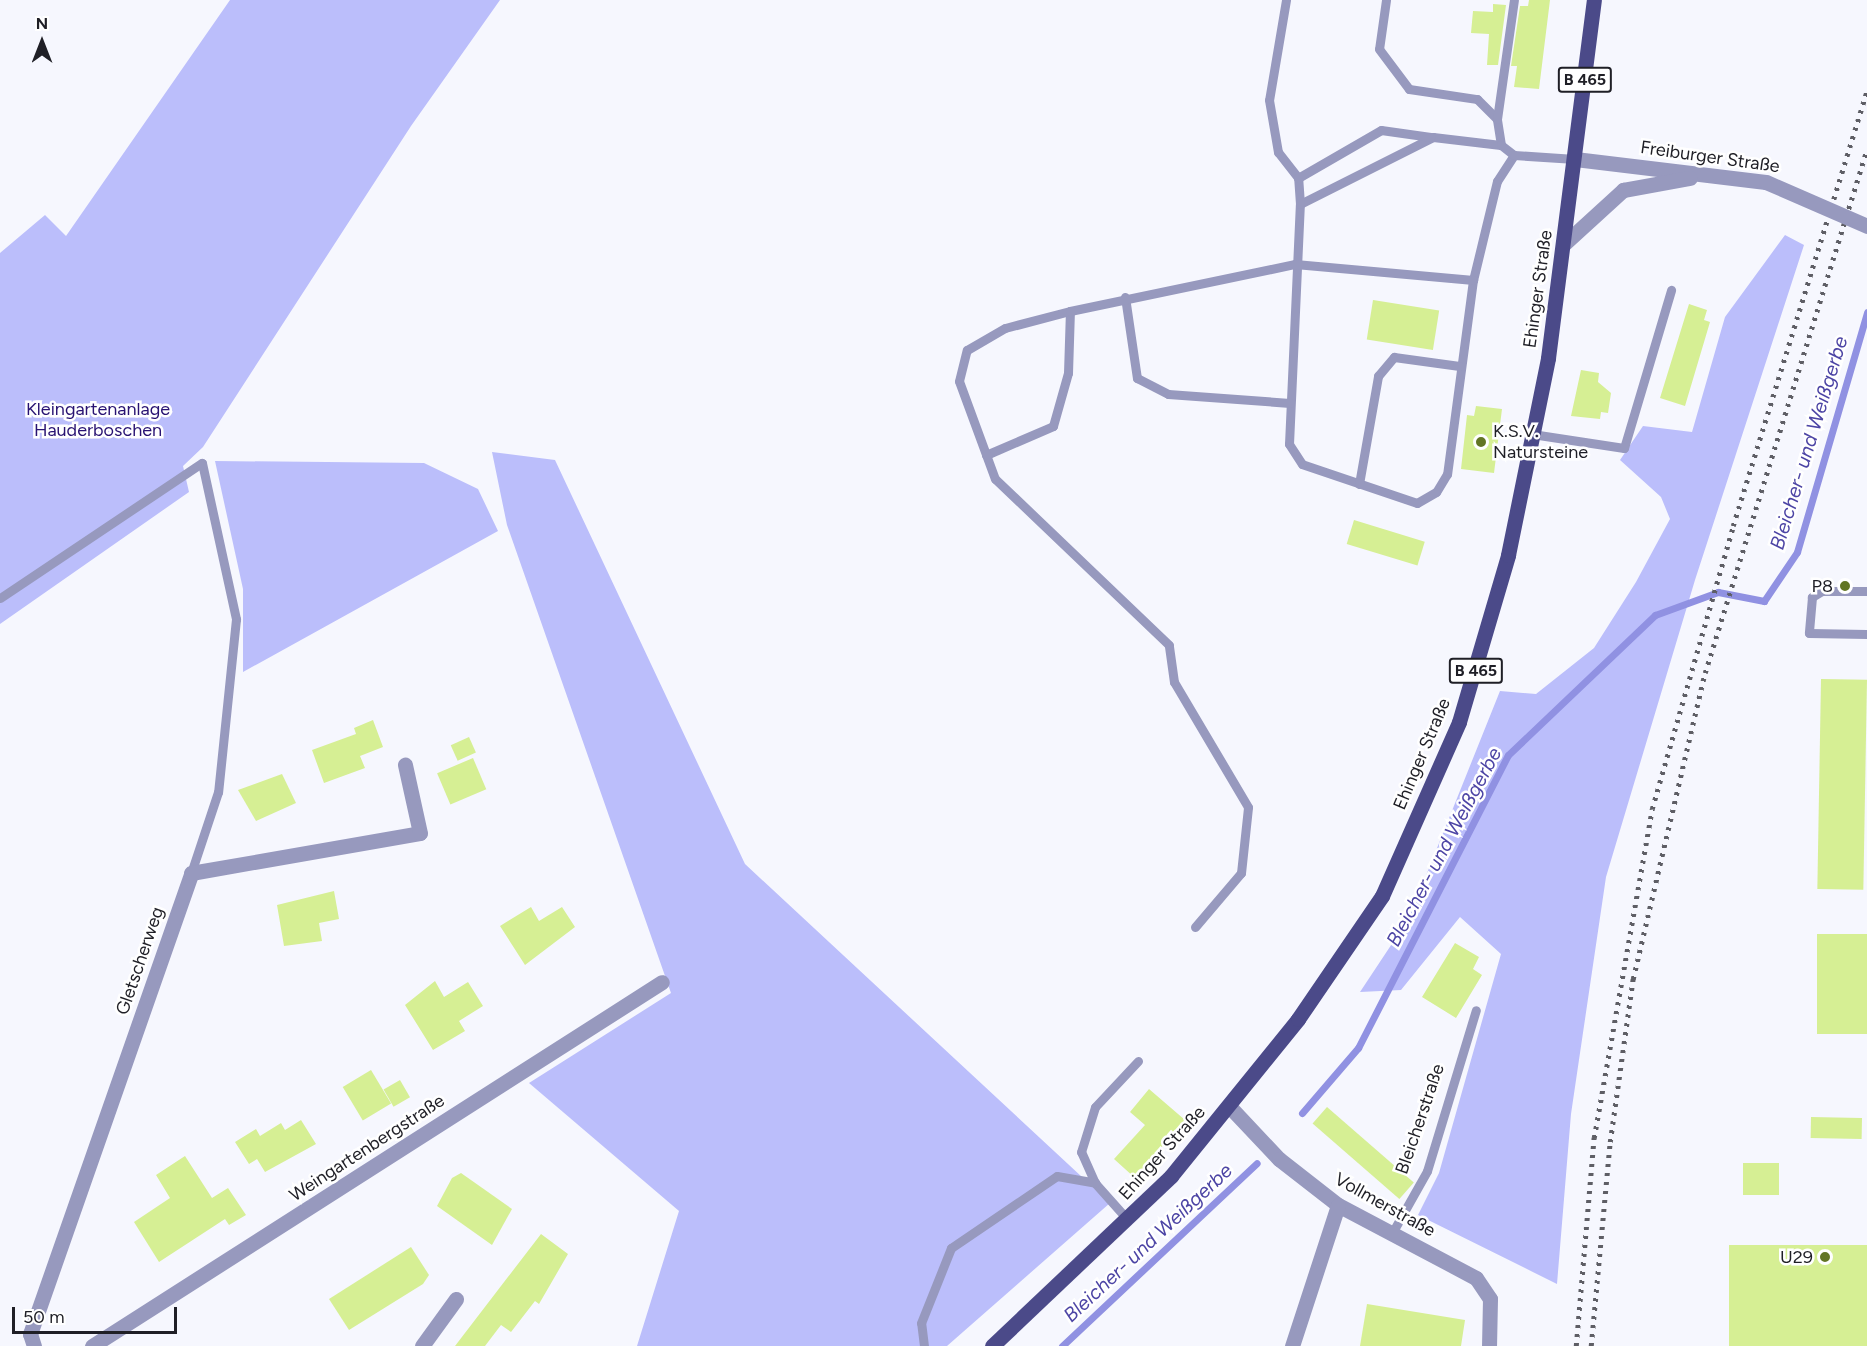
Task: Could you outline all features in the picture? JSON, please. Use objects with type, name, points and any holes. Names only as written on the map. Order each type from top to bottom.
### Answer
[{"type":"main road","name":"Ehinger Straße","points":[[992,1346],[1128,1220],[1229,1106],[1382,896],[1459,722],[1484,646],[1532,434],[1565,243],[1593,0]]},
{"type":"street","name":"Freiburger Straße","points":[[1575,159],[1766,182],[1867,226]]},
{"type":"street","points":[[1565,243],[1623,190],[1720,176]]},
{"type":"street","points":[[191,873],[420,833],[405,765]]},
{"type":"street","name":"Gletscherweg","points":[[34,1346],[30,1334],[191,873]]},
{"type":"street","name":"Weingartenbergstraße","points":[[92,1346],[662,982]]},
{"type":"street","name":"Vollmerstraße","points":[[1229,1106],[1279,1159],[1338,1205],[1476,1278],[1490,1299],[1489,1346]]},
{"type":"street","points":[[1292,1346],[1338,1205]]},
{"type":"street","points":[[422,1346],[456,1299]]},
{"type":"lane","points":[[1286,0],[1269,100],[1278,152],[1299,178],[1300,204],[1295,264],[1289,444],[1302,465],[1417,502],[1436,492],[1447,474],[1459,366],[1473,280],[1497,181],[1514,155]]},
{"type":"lane","points":[[1386,0],[1379,49],[1409,89],[1477,99],[1497,119]]},
{"type":"lane","points":[[1501,145],[1497,119],[1514,0]]},
{"type":"lane","points":[[1299,178],[1381,130],[1501,145],[1514,155],[1575,159]]},
{"type":"lane","points":[[1300,204],[1433,137]]},
{"type":"lane","points":[[1195,927],[1241,873],[1248,807],[1174,682],[1169,645],[995,479],[959,381],[967,350],[1005,328],[1125,297],[1295,264],[1473,280]]},
{"type":"lane","points":[[1532,434],[1624,448],[1671,290]]},
{"type":"lane","points":[[1125,297],[1137,378],[1168,394],[1290,403]]},
{"type":"lane","points":[[986,455],[1053,426],[1068,373],[1070,311]]},
{"type":"lane","points":[[1359,484],[1378,376],[1394,357],[1459,366]]},
{"type":"lane","points":[[0,598],[202,463],[236,619],[218,792],[191,873]]},
{"type":"lane","points":[[1867,591],[1822,591],[1812,597],[1809,633],[1867,634]]},
{"type":"lane","name":"Bleicherstraße","points":[[1391,1235],[1427,1171],[1476,1010]]},
{"type":"lane","points":[[1128,1220],[1095,1182],[1081,1152],[1095,1107],[1138,1061]]},
{"type":"lane","points":[[924,1346],[921,1323],[951,1248],[1057,1176],[1095,1182]]},
{"type":"green space","name":"Kleingartenanlage Hauderboschen","points":[[230,0],[500,0],[411,126],[203,447],[183,466],[189,492],[0,624],[0,253],[45,215],[66,236]]},
{"type":"green space","points":[[1785,235],[1804,245],[1695,580],[1606,877],[1571,1114],[1557,1284],[1418,1215],[1439,1173],[1501,954],[1460,917],[1401,990],[1360,992],[1409,918],[1500,691],[1536,694],[1594,648],[1636,582],[1670,519],[1661,497],[1620,460],[1643,426],[1692,432],[1725,317]]},
{"type":"green space","points":[[492,452],[555,460],[745,864],[1110,1203],[947,1346],[637,1346],[679,1211],[529,1083],[671,993],[507,525]]},
{"type":"green space","points":[[215,461],[424,463],[478,489],[498,531],[243,672],[243,589]]},
{"type":"building","points":[[1529,0],[1550,0],[1539,89],[1514,87],[1517,66],[1511,66],[1520,6],[1528,6]]},
{"type":"building","points":[[1493,4],[1506,5],[1498,65],[1487,65],[1489,34],[1471,33],[1473,11],[1493,12]]},
{"type":"building","points":[[1373,300],[1439,310],[1433,350],[1367,340]]},
{"type":"building","points":[[1689,304],[1707,310],[1704,320],[1710,322],[1685,406],[1660,398]]},
{"type":"building","points":[[1581,370],[1599,373],[1598,382],[1611,393],[1608,413],[1601,412],[1600,419],[1571,416]]},
{"type":"building","name":"K.S.V. Natursteine","points":[[1476,406],[1502,409],[1494,473],[1461,469],[1467,415],[1474,416]]},
{"type":"building","points":[[1354,520],[1425,542],[1417,566],[1347,544]]},
{"type":"building","points":[[1821,679],[1867,680],[1863,890],[1817,889]]},
{"type":"building","points":[[373,720],[383,747],[360,756],[365,768],[324,783],[312,750],[356,734],[354,728]]},
{"type":"building","points":[[469,737],[476,753],[458,761],[451,745]]},
{"type":"building","points":[[473,758],[486,789],[450,805],[437,773]]},
{"type":"building","points":[[282,774],[296,803],[256,821],[238,790]]},
{"type":"building","points":[[334,891],[339,919],[319,923],[322,941],[284,946],[277,905]]},
{"type":"building","points":[[531,907],[539,921],[562,907],[575,927],[525,965],[500,926]]},
{"type":"building","points":[[1817,934],[1867,934],[1867,1034],[1817,1034]]},
{"type":"building","points":[[1455,943],[1479,957],[1473,969],[1482,975],[1456,1018],[1422,997]]},
{"type":"building","points":[[435,981],[444,997],[468,982],[483,1006],[459,1021],[465,1031],[433,1050],[405,1005]]},
{"type":"building","points":[[371,1070],[391,1103],[363,1120],[343,1087]]},
{"type":"building","points":[[400,1080],[410,1097],[394,1107],[384,1090]]},
{"type":"building","points":[[1149,1089],[1185,1120],[1135,1178],[1114,1159],[1145,1125],[1130,1112]]},
{"type":"building","points":[[1327,1107],[1414,1182],[1399,1199],[1313,1124]]},
{"type":"building","points":[[1811,1117],[1862,1118],[1862,1139],[1811,1138]]},
{"type":"building","points":[[301,1120],[316,1144],[265,1172],[257,1159],[249,1164],[235,1142],[256,1129],[260,1136],[281,1123],[285,1130]]},
{"type":"building","points":[[185,1156],[212,1198],[228,1188],[246,1215],[229,1225],[225,1219],[159,1262],[134,1222],[170,1198],[156,1175]]},
{"type":"building","points":[[1743,1163],[1779,1163],[1779,1195],[1743,1195]]},
{"type":"building","points":[[461,1173],[512,1209],[492,1245],[437,1206],[452,1178]]},
{"type":"building","points":[[541,1234],[568,1254],[539,1304],[535,1301],[511,1332],[501,1325],[485,1346],[455,1346]]},
{"type":"building","points":[[1729,1245],[1867,1245],[1867,1346],[1729,1346]]},
{"type":"building","points":[[411,1247],[429,1275],[423,1284],[349,1330],[329,1299]]},
{"type":"building","points":[[1367,1304],[1465,1320],[1461,1346],[1360,1346]]},
{"type":"waterway","name":"Bleicher- und Weißgerbe","points":[[1302,1113],[1358,1048],[1508,755],[1655,615],[1718,592],[1764,601],[1797,552],[1867,312]]},
{"type":"waterway","name":"Bleicher- und Weißgerbe","points":[[1062,1346],[1257,1163]]},
{"type":"railway","points":[[1576,1346],[1594,1138],[1652,809],[1733,526],[1867,90]]},
{"type":"railway","points":[[1591,1346],[1610,1142],[1633,979],[1705,673],[1867,149]]},
{"type":"place","name":"K.S.V. Natursteine","points":[[1481,442]]},
{"type":"place","name":"P8","points":[[1845,586]]},
{"type":"place","name":"U29","points":[[1825,1257]]}]
